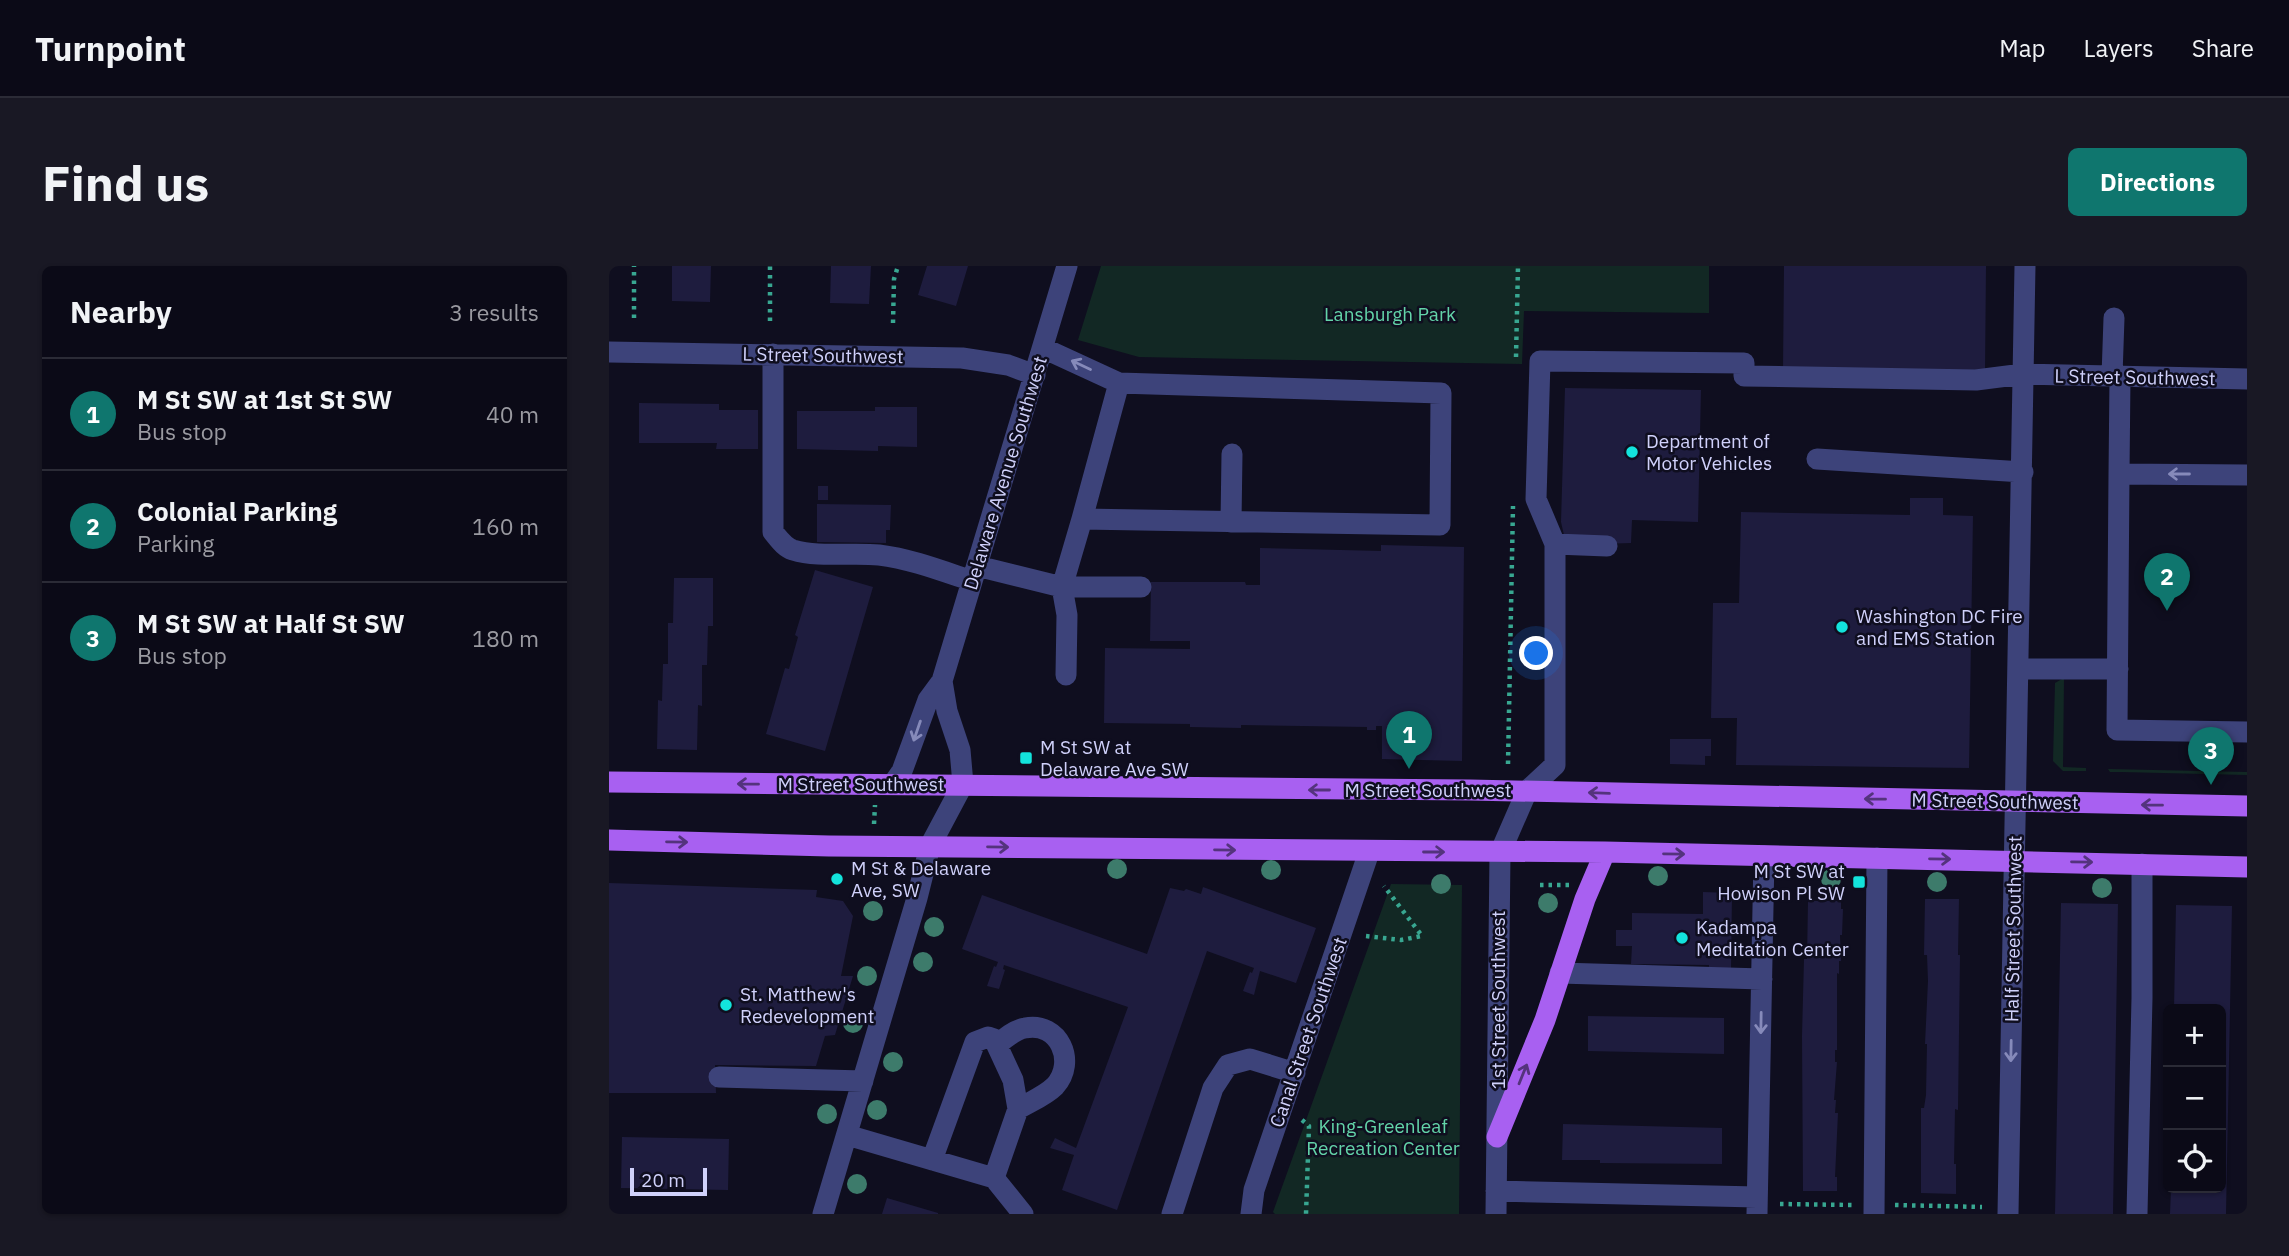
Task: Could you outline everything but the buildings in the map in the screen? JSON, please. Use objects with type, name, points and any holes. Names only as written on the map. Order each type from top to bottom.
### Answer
[{"type":"main road","name":"M Street Southwest","points":[[609,782],[1527,791],[2247,806]]},
{"type":"main road","points":[[609,841],[1369,852],[1605,852],[2247,867]]},
{"type":"main road","points":[[1497,1137],[1545,1020],[1585,899],[1605,852]]},
{"type":"street","name":"Delaware Avenue Southwest","points":[[893,784],[902,771],[927,700],[942,681],[1067,266]]},
{"type":"street","name":"Half Street Southwest","points":[[2008,1214],[2025,266]]},
{"type":"street","points":[[2114,318],[2119,474],[2117,730],[2247,732]]},
{"type":"street","points":[[1043,348],[1119,383],[1441,393],[1440,525],[1082,519]]},
{"type":"street","name":"L Street Southwest","points":[[609,352],[978,359],[1035,375]]},
{"type":"street","points":[[773,354],[773,532],[790,549],[900,559],[1062,587],[1141,587]]},
{"type":"street","name":"L Street Southwest","points":[[1555,544],[1536,499],[1540,361],[1744,363],[1744,376],[1976,380],[2024,374],[2247,379]]},
{"type":"street","points":[[1066,674],[1067,615],[1062,587],[1119,383]]},
{"type":"street","points":[[1231,522],[1233,454]]},
{"type":"street","points":[[1817,459],[2023,472]]},
{"type":"street","points":[[2119,474],[2247,475]]},
{"type":"street","points":[[1527,791],[1555,765],[1555,544],[1607,546]]},
{"type":"street","points":[[2019,669],[2118,669]]},
{"type":"street","name":"Delaware Avenue Southwest","points":[[942,681],[947,711],[960,750],[963,784]]},
{"type":"street","points":[[823,1214],[930,846],[963,784]]},
{"type":"street","name":"1st Street Southwest","points":[[1496,1214],[1500,853],[1527,791]]},
{"type":"street","name":"Canal Street Southwest","points":[[1251,1214],[1254,1189],[1369,852]]},
{"type":"street","points":[[1496,1191],[1632,1204],[1757,1205],[1764,856]]},
{"type":"street","points":[[1874,1214],[1877,858]]},
{"type":"street","points":[[2137,1214],[2142,864]]},
{"type":"street","points":[[1560,973],[1762,979]]},
{"type":"street","points":[[997,1045],[1020,1029],[1039,1028],[1056,1036],[1066,1056],[1057,1084],[1018,1110]]},
{"type":"street","points":[[932,1160],[975,1042],[988,1037],[994,1039],[1013,1080],[1018,1110],[994,1178]]},
{"type":"street","points":[[1172,1214],[1213,1088],[1228,1065],[1250,1059],[1295,1073]]},
{"type":"street","points":[[719,1077],[863,1081]]},
{"type":"street","points":[[847,1135],[994,1178],[1023,1214]]},
{"type":"path","points":[[634,266],[634,318]]},
{"type":"path","points":[[770,321],[771,266]]},
{"type":"path","points":[[893,323],[894,279],[898,266]]},
{"type":"path","points":[[1516,363],[1518,266]]},
{"type":"path","points":[[1508,764],[1513,501]]},
{"type":"path","points":[[874,824],[875,804]]},
{"type":"path","points":[[1540,885],[1570,885]]},
{"type":"path","points":[[1366,936],[1401,940],[1422,936],[1384,886]]},
{"type":"path","points":[[1300,1117],[1309,1126],[1306,1214]]},
{"type":"green space","name":"Lansburgh Park","points":[[1101,266],[1709,266],[1709,313],[1524,311],[1522,364],[1139,357],[1078,340]]},
{"type":"green space","points":[[2062,679],[2063,767],[2086,768],[2086,771],[2063,771],[2053,761],[2055,683]]},
{"type":"green space","points":[[2108,769],[2247,772],[2247,775],[2110,772]]},
{"type":"green space","name":"King-Greenleaf Recreation Center","points":[[1391,884],[1462,885],[1459,1214],[1275,1214],[1273,1212]]},
{"type":"place","name":"Department of Motor Vehicles","points":[[1632,452]]},
{"type":"place","name":"Colonial Parking","points":[[2167,611]]},
{"type":"place","name":"Washington DC Fire and EMS Station","points":[[1842,627]]},
{"type":"place","name":"M St SW at Delaware Ave SW","points":[[1026,758]]},
{"type":"place","name":"M St SW at 1st St SW","points":[[1409,769]]},
{"type":"place","name":"M St SW at Half St SW","points":[[2211,785]]},
{"type":"place","name":"M St & Delaware Ave, SW","points":[[837,879]]},
{"type":"place","name":"M St SW at Howison Pl SW","points":[[1859,882]]},
{"type":"place","name":"Kadampa Meditation Center","points":[[1682,938]]},
{"type":"place","name":"St. Matthew's Redevelopment","points":[[726,1005]]}]
